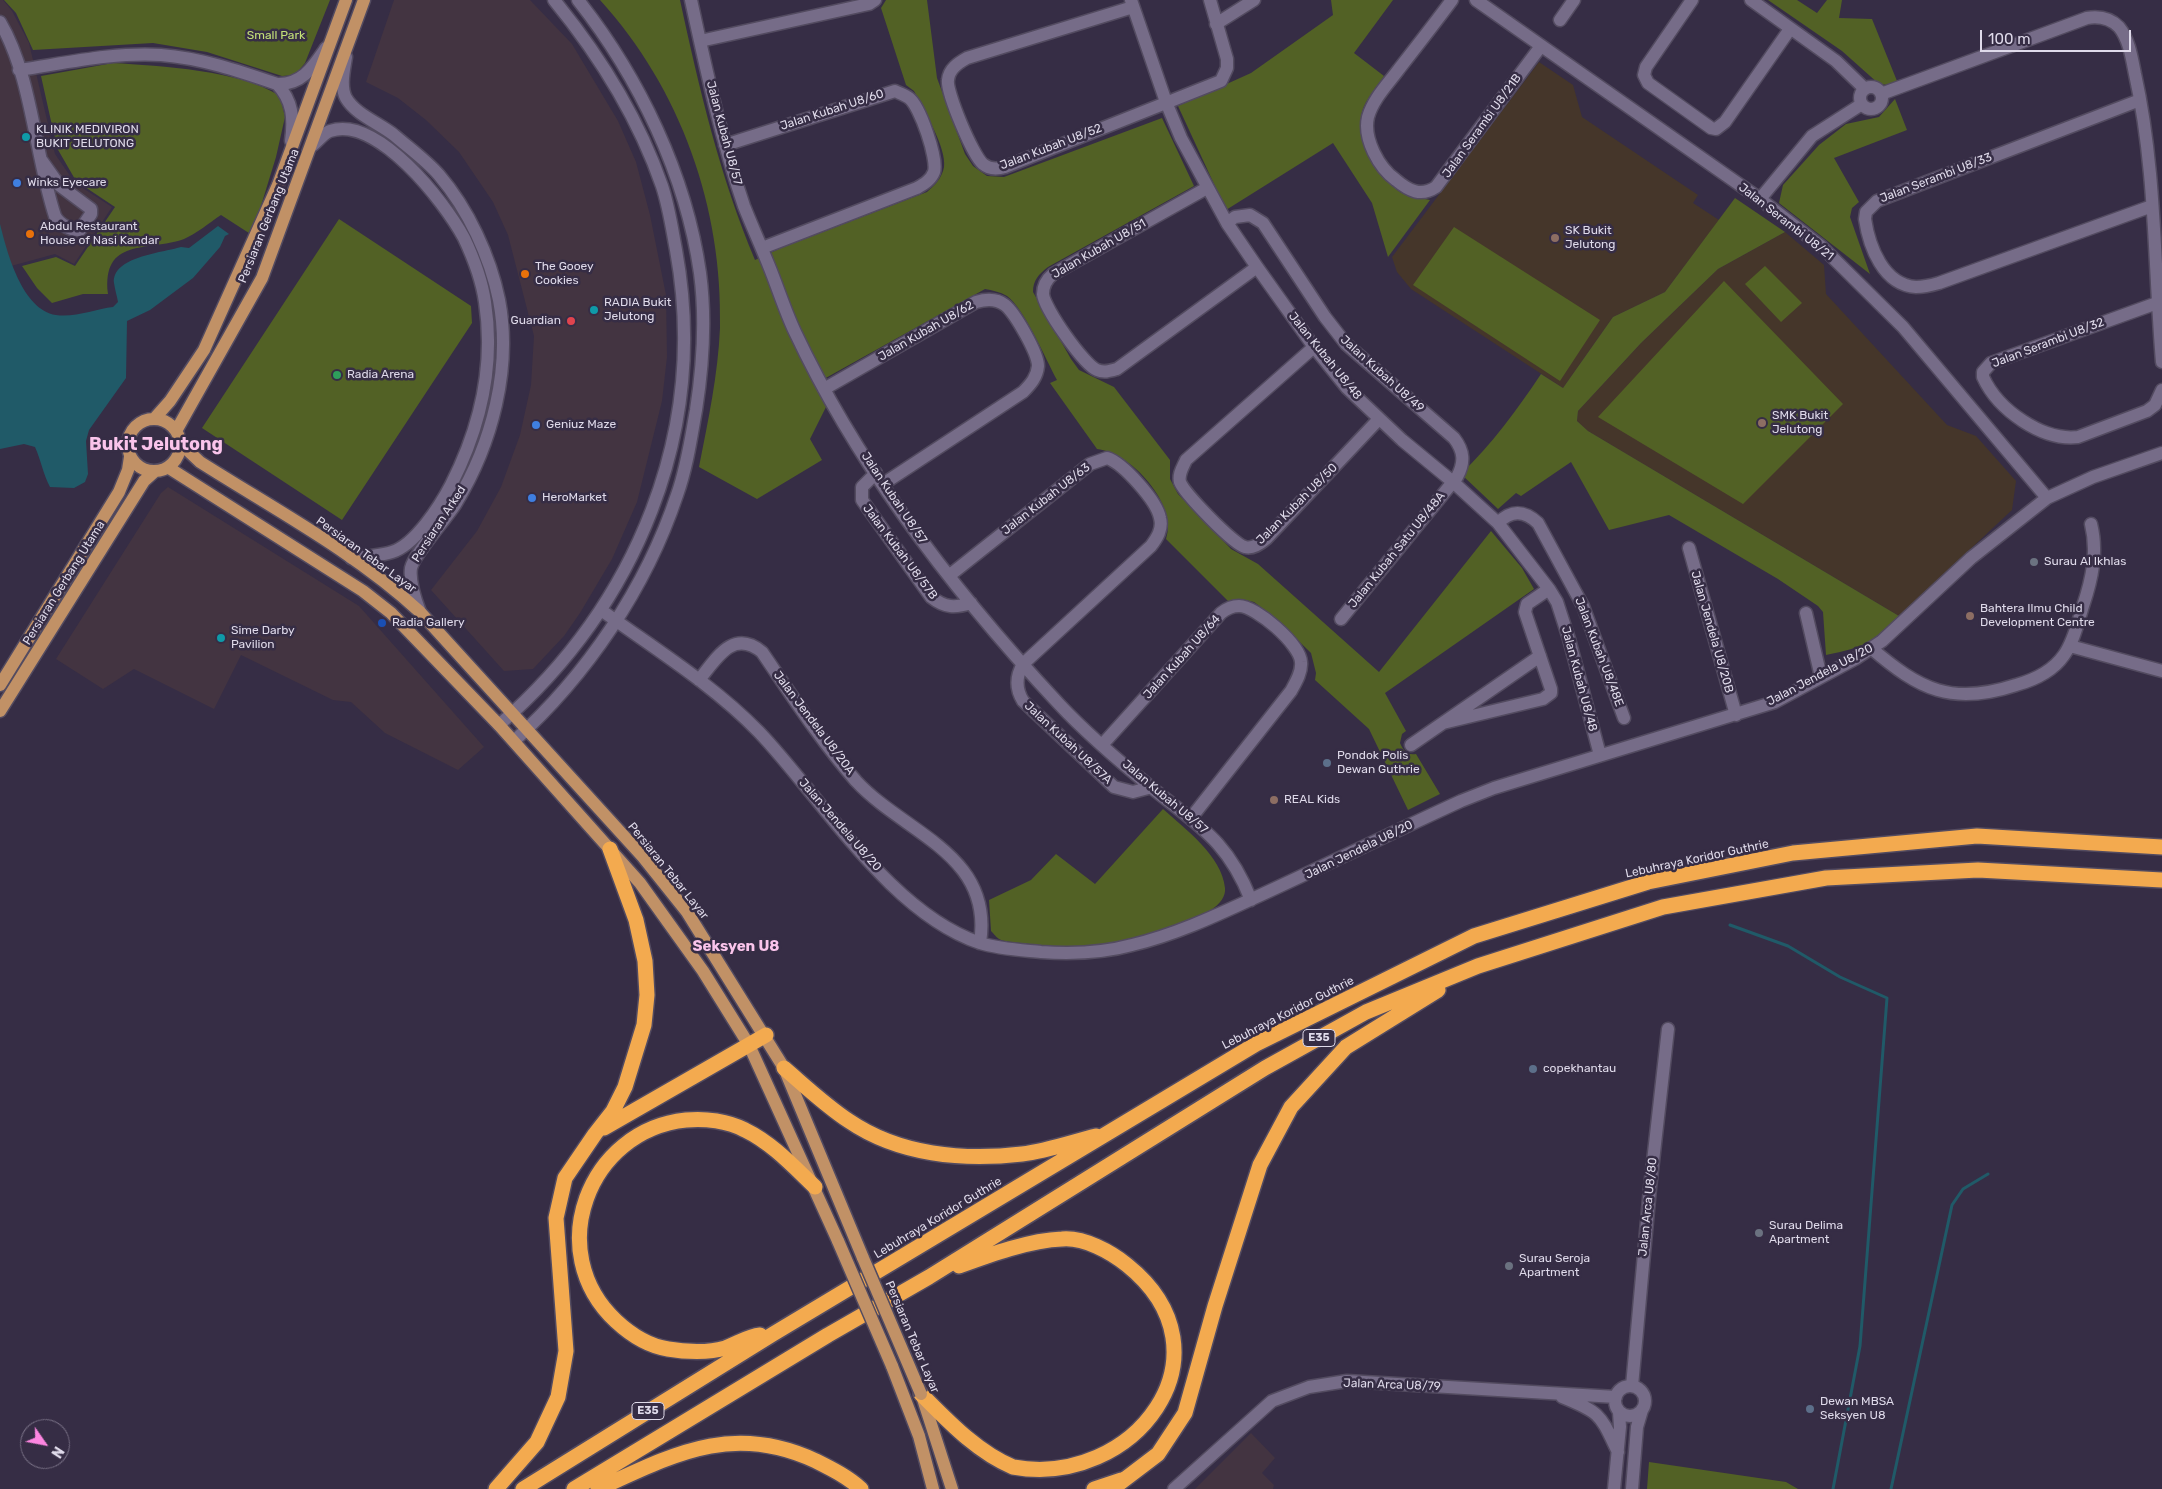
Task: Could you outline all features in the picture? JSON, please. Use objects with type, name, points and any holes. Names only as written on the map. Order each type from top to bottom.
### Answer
[{"type":"highway","name":"Lebuhraya Koridor Guthrie","points":[[524,1489],[773,1334],[1256,1044],[1474,936],[1648,882],[1793,853],[1977,836],[2162,847]]},
{"type":"highway","points":[[496,1489],[537,1442],[558,1397],[566,1351],[556,1218],[565,1178],[613,1111],[626,1087],[644,1025],[647,994],[645,961],[636,920],[610,848]]},
{"type":"highway","name":"E35","points":[[574,1489],[828,1335],[929,1277],[1265,1068],[1366,1012],[1478,966],[1663,907],[1826,878],[1978,870],[2162,880]]},
{"type":"highway","points":[[1094,1489],[1116,1485],[1158,1454],[1185,1413],[1215,1306],[1260,1165],[1291,1107],[1346,1046],[1478,966]]},
{"type":"highway","points":[[595,1134],[766,1035]]},
{"type":"highway","points":[[784,1068],[824,1103],[851,1122],[889,1142],[927,1153],[975,1158],[1024,1154],[1110,1133]]},
{"type":"highway","points":[[773,1334],[756,1335],[724,1348],[688,1351],[667,1349],[646,1342],[626,1330],[606,1312],[588,1283],[578,1229],[585,1202],[592,1184],[604,1164],[627,1141],[643,1131],[668,1122],[697,1119],[722,1122],[745,1129],[779,1153],[815,1188]]},
{"type":"highway","points":[[922,1394],[954,1426],[991,1456],[1031,1473],[1059,1476],[1089,1472],[1120,1456],[1142,1437],[1161,1413],[1167,1401],[1175,1365],[1172,1337],[1166,1314],[1149,1287],[1115,1255],[1092,1245],[1063,1238],[998,1252],[929,1277]]},
{"type":"highway","points":[[598,1489],[651,1464],[703,1446],[750,1442],[791,1449],[835,1470],[861,1489]]},
{"type":"main road","name":"Persiaran Gerbang Utama","points":[[0,685],[119,492],[130,457],[128,441],[131,433],[142,422],[154,419],[170,401],[204,350],[278,185],[346,0]]},
{"type":"main road","name":"Persiaran Gerbang Utama","points":[[176,431],[262,278],[364,0]]},
{"type":"main road","points":[[130,457],[140,468],[154,472],[169,468],[180,453],[180,444],[176,431],[164,421],[154,419]]},
{"type":"main road","name":"Persiaran Tebar Layar","points":[[180,444],[200,462],[351,558],[400,594],[420,612],[643,857],[687,912],[766,1035],[784,1068],[848,1225],[922,1394],[952,1489]]},
{"type":"main road","points":[[169,468],[372,598],[391,613],[500,725],[640,883],[704,971],[749,1045],[815,1188],[892,1366],[919,1436],[933,1489]]},
{"type":"main road","name":"Persiaran Gerbang Utama","points":[[0,711],[144,481],[154,472]]},
{"type":"street","points":[[500,725],[568,654],[601,610],[634,553],[647,526],[671,453],[684,374],[683,301],[670,215],[651,158],[614,82],[580,32],[554,0]]},
{"type":"street","points":[[514,741],[527,730],[588,660],[616,621],[661,538],[678,494],[691,438],[702,376],[703,319],[700,274],[692,230],[667,154],[625,69],[578,0]]},
{"type":"street","name":"Jalan Kubah U8/57","points":[[691,0],[725,145],[745,207],[794,329],[824,389],[876,473],[917,533],[971,603],[1023,664],[1061,706],[1102,745],[1191,818],[1224,848],[1242,875],[1251,900]]},
{"type":"street","points":[[700,41],[869,4],[875,0]]},
{"type":"street","name":"Jalan Kubah U8/52","points":[[1132,3],[959,62],[949,74],[947,81],[978,159],[990,168],[998,169],[1221,81],[1225,75],[1227,60],[1210,0]]},
{"type":"street","points":[[1216,24],[1254,0]]},
{"type":"street","name":"Jalan Serambi U8/21B","points":[[1452,0],[1377,98],[1368,120],[1369,134],[1377,160],[1386,173],[1405,188],[1418,193],[1427,193],[1436,187],[1541,46]]},
{"type":"street","name":"Jalan Serambi U8/21","points":[[1476,0],[1760,199],[1822,247],[1878,300],[1929,356],[2048,498]]},
{"type":"street","points":[[1560,20],[1574,0]]},
{"type":"street","points":[[1692,0],[1646,66],[1644,76],[1648,84],[1711,128],[1716,129],[1725,122],[1790,29]]},
{"type":"street","points":[[1751,0],[1836,61],[1865,89]]},
{"type":"street","name":"Jalan Kubah U8/48","points":[[1132,3],[1166,102],[1207,188],[1227,223],[1314,347],[1347,388],[1379,419],[1454,482],[1498,523],[1549,588],[1557,602],[1569,639],[1600,755]]},
{"type":"street","points":[[1881,94],[2096,16],[2112,21],[2124,35],[2132,60],[2140,100],[2152,206],[2162,362]]},
{"type":"street","points":[[0,22],[14,50],[20,70],[42,161],[44,182],[56,219],[73,230],[80,230],[91,214],[91,209],[59,185],[42,161]]},
{"type":"street","points":[[20,70],[106,57],[163,56],[207,62],[277,84],[288,84],[301,78],[330,42]]},
{"type":"street","name":"Persiaran Arked","points":[[346,50],[343,83],[346,98],[358,112],[390,132],[420,156],[439,176],[469,220],[490,268],[499,301],[502,359],[497,402],[481,450],[457,502],[416,556],[411,568],[412,587],[420,612]]},
{"type":"street","points":[[277,84],[285,92],[292,109],[294,121],[290,150]]},
{"type":"street","points":[[1874,87],[1881,94],[1881,101],[1877,106],[1867,108],[1862,104],[1860,97],[1865,89],[1874,87]]},
{"type":"street","name":"Jalan Kubah U8/60","points":[[725,145],[895,91],[910,98],[934,153],[935,169],[932,177],[917,188],[762,248]]},
{"type":"street","name":"Jalan Serambi U8/33","points":[[2140,100],[1877,200],[1866,212],[1865,219],[1880,264],[1903,284],[1915,287],[1939,283],[2152,206]]},
{"type":"street","points":[[1760,199],[1812,136],[1862,104]]},
{"type":"street","name":"Persiaran Arked","points":[[312,145],[328,131],[341,128],[357,129],[388,149],[417,173],[445,208],[464,238],[485,301],[488,337],[487,372],[483,403],[472,439],[449,488],[431,516],[402,548],[393,552],[351,558]]},
{"type":"street","name":"Jalan Kubah U8/51","points":[[1207,188],[1053,274],[1044,286],[1045,302],[1082,357],[1098,370],[1107,372],[1116,369],[1257,267]]},
{"type":"street","name":"Jalan Kubah U8/49","points":[[1227,223],[1235,217],[1250,215],[1263,223],[1325,317],[1346,344],[1454,438],[1463,458],[1460,471],[1454,482]]},
{"type":"street","name":"Jalan Kubah U8/62","points":[[824,389],[976,302],[985,299],[996,300],[1012,314],[1036,354],[1038,364],[1032,384],[1023,392],[883,484]]},
{"type":"street","name":"Jalan Serambi U8/32","points":[[2157,303],[1991,363],[1983,372],[1983,377],[2002,402],[2022,420],[2051,435],[2069,438],[2078,437],[2147,411],[2155,405],[2162,390]]},
{"type":"street","name":"Jalan Kubah U8/50","points":[[1314,347],[1186,460],[1180,477],[1184,489],[1234,542],[1246,548],[1253,547],[1266,539],[1379,419]]},
{"type":"street","name":"Jalan Jendela U8/20","points":[[601,610],[699,680],[760,733],[853,845],[896,887],[938,921],[980,943],[1052,953],[1114,949],[1170,934],[1215,917],[1361,850],[1461,801],[1522,778],[1775,702],[1872,648],[1891,633],[1971,558],[2048,498],[2093,477],[2162,453]]},
{"type":"street","name":"Jalan Kubah U8/63","points":[[950,575],[1090,464],[1107,458],[1124,467],[1156,508],[1161,527],[1158,537],[1151,546],[1023,664]]},
{"type":"street","name":"Jalan Kubah U8/57B","points":[[876,473],[862,487],[862,500],[931,597],[946,606],[971,603]]},
{"type":"street","name":"Jalan Kubah Satu U8/48A","points":[[1341,619],[1454,482]]},
{"type":"street","name":"Jalan Kubah U8/48E","points":[[1498,523],[1507,515],[1515,512],[1532,517],[1538,523],[1583,606],[1624,718]]},
{"type":"street","points":[[1872,648],[1899,672],[1917,682],[1954,694],[1992,692],[2030,681],[2055,665],[2070,646],[2085,602],[2093,567],[2094,537],[2091,524]]},
{"type":"street","name":"Jalan Jendela U8/20B","points":[[1689,548],[1736,715]]},
{"type":"street","points":[[1443,723],[1548,696],[1552,689],[1526,608],[1531,600],[1549,588]]},
{"type":"street","name":"Jalan Kubah U8/64","points":[[1102,745],[1221,613],[1238,606],[1249,608],[1259,613],[1296,646],[1302,662],[1300,672],[1291,691],[1191,818]]},
{"type":"street","points":[[1806,612],[1822,677]]},
{"type":"street","name":"Jalan Jendela U8/20A","points":[[699,680],[723,651],[734,645],[744,643],[754,646],[762,652],[835,757],[858,783],[891,811],[933,841],[966,874],[974,887],[982,913],[980,943]]},
{"type":"street","points":[[2070,646],[2162,671]]},
{"type":"street","points":[[1411,745],[1540,656]]},
{"type":"street","name":"Jalan Kubah U8/57A","points":[[1023,664],[1018,672],[1017,687],[1023,701],[1106,781],[1114,787],[1133,792],[1152,787]]},
{"type":"street","name":"Jalan Arca U8/80","points":[[1632,1386],[1650,1188],[1668,1029]]},
{"type":"street","name":"Jalan Arca U8/79","points":[[1174,1489],[1272,1401],[1309,1387],[1347,1381],[1616,1397]]},
{"type":"street","points":[[1614,1489],[1618,1452],[1619,1412],[1616,1397],[1622,1389],[1632,1386],[1642,1392],[1645,1404],[1637,1427],[1632,1489]]},
{"type":"street","points":[[1554,1394],[1589,1408],[1600,1417],[1618,1452]]},
{"type":"street","points":[[1619,1412],[1631,1416],[1642,1410]]},
{"type":"shaded area","points":[[0,0],[3,0],[12,11],[29,43],[55,154],[75,183],[112,207],[74,264],[55,254],[0,269]]},
{"type":"shaded area","name":"RADIA Bukit Jelutong","points":[[394,0],[530,0],[572,44],[618,121],[636,162],[650,215],[666,295],[667,357],[662,401],[637,502],[612,559],[580,613],[564,636],[533,669],[504,671],[431,590],[477,531],[501,487],[520,435],[531,385],[534,336],[508,235],[493,202],[459,152],[426,120],[398,98],[366,82]]},
{"type":"shaded area","name":"SK Bukit Jelutong","points":[[1539,62],[1573,85],[1582,117],[1698,195],[1693,203],[1719,220],[1665,292],[1613,317],[1563,388],[1411,289],[1397,272],[1392,257]]},
{"type":"shaded area","points":[[0,224],[12,264],[25,291],[34,303],[44,311],[63,316],[113,307],[118,302],[114,283],[115,274],[129,262],[150,254],[181,247],[189,248],[218,226],[229,234],[225,236],[220,247],[193,278],[150,310],[127,321],[126,378],[89,430],[86,441],[88,474],[85,482],[74,488],[50,487],[35,447],[24,444],[0,449]]},
{"type":"shaded area","name":"SMK Bukit Jelutong","points":[[1785,232],[1824,265],[1826,294],[1947,425],[1976,436],[2016,481],[2012,510],[1899,616],[1588,431],[1577,421],[1578,411],[1641,343],[1718,269]]},
{"type":"shaded area","points":[[168,487],[359,606],[484,747],[458,770],[385,733],[351,702],[333,700],[241,655],[214,709],[134,669],[103,689],[56,659],[161,493]]},
{"type":"shaded area","points":[[1251,1433],[1275,1458],[1262,1473],[1274,1485],[1273,1489],[1195,1489]]},
{"type":"green space","name":"Small Park","points":[[4,0],[330,0],[305,63],[295,75],[282,76],[207,52],[153,43],[33,50],[16,13]]},
{"type":"green space","points":[[600,0],[680,0],[703,99],[721,164],[731,197],[755,260],[781,248],[927,192],[942,175],[944,159],[942,150],[934,129],[914,91],[906,85],[881,8],[886,0],[927,0],[937,78],[965,154],[973,166],[987,176],[1004,177],[1162,118],[1194,186],[1048,267],[1037,278],[1033,292],[1079,370],[1114,387],[1170,460],[1170,479],[1178,494],[1231,549],[1258,564],[1379,672],[1491,531],[1522,568],[1534,589],[1385,693],[1406,731],[1402,734],[1401,746],[1404,751],[1416,754],[1440,794],[1408,810],[1369,729],[1315,680],[1316,673],[1311,653],[1274,617],[1254,602],[1241,599],[1229,602],[1166,539],[1168,526],[1165,511],[1159,497],[1137,470],[1110,452],[1097,449],[1050,383],[1057,380],[1020,311],[1014,302],[1002,293],[985,289],[815,384],[826,407],[810,439],[822,460],[757,499],[699,467],[715,381],[720,328],[719,283],[714,239],[705,195],[691,152],[674,111],[653,72],[629,35]]},
{"type":"green space","points":[[1331,0],[1393,0],[1354,53],[1384,76],[1368,98],[1362,112],[1362,133],[1377,167],[1392,186],[1407,195],[1430,200],[1388,257],[1372,203],[1333,143],[1226,210],[1178,106],[1251,73],[1333,15]]},
{"type":"green space","points":[[1768,0],[1797,0],[1817,13],[1827,0],[1842,0],[1839,18],[1872,19],[1897,81],[1888,85],[1879,84],[1842,51]]},
{"type":"green space","points":[[113,63],[176,68],[222,75],[244,80],[280,96],[285,117],[276,157],[252,235],[221,215],[184,239],[130,250],[120,255],[112,263],[108,276],[108,294],[83,294],[52,303],[37,288],[22,266],[56,257],[75,266],[115,207],[76,181],[57,148],[41,76]]},
{"type":"green space","points":[[1895,99],[1907,130],[1834,158],[1859,202],[1852,208],[1850,217],[1870,274],[1779,203],[1783,185],[1819,145],[1846,124],[1879,117]]},
{"type":"green space","points":[[1735,198],[1785,232],[1718,269],[1641,343],[1578,411],[1577,421],[1588,431],[1899,616],[1881,633],[1859,647],[1826,655],[1823,612],[1818,606],[1778,579],[1669,515],[1609,530],[1571,462],[1521,496],[1516,493],[1498,509],[1461,474],[1504,426],[1541,374],[1563,388],[1613,317],[1665,292]]},
{"type":"green space","name":"Radia Arena","points":[[339,219],[471,306],[472,323],[342,520],[202,428]]},
{"type":"green space","points":[[1454,227],[1600,320],[1560,381],[1413,285]]},
{"type":"green space","points":[[1765,266],[1802,303],[1781,322],[1745,284]]},
{"type":"green space","points":[[1724,281],[1843,404],[1743,504],[1598,417]]},
{"type":"green space","points":[[1163,809],[1201,844],[1217,865],[1225,888],[1222,900],[1210,911],[1172,929],[1128,941],[1097,946],[1059,947],[1007,941],[999,939],[991,931],[989,900],[1031,880],[1056,854],[1095,884]]},
{"type":"green space","points":[[1649,1462],[1786,1482],[1798,1489],[1647,1489]]},
{"type":"waterway","points":[[1730,925],[1788,946],[1840,977],[1887,998],[1860,1346],[1833,1489]]},
{"type":"waterway","points":[[1891,1489],[1952,1205],[1963,1189],[1988,1174]]},
{"type":"place","name":"KLINIK MEDIVIRON BUKIT JELUTONG","points":[[26,137]]},
{"type":"place","name":"Winks Eyecare","points":[[17,183]]},
{"type":"place","name":"Abdul Restaurant House of Nasi Kandar","points":[[30,234]]},
{"type":"place","name":"SK Bukit Jelutong","points":[[1555,238]]},
{"type":"place","name":"The Gooey Cookies","points":[[525,274]]},
{"type":"place","name":"RADIA Bukit Jelutong","points":[[594,310]]},
{"type":"place","name":"Guardian","points":[[571,321]]},
{"type":"place","name":"Radia Arena","points":[[337,375]]},
{"type":"place","name":"SMK Bukit Jelutong","points":[[1762,423]]},
{"type":"place","name":"Geniuz Maze","points":[[536,425]]},
{"type":"place","name":"HeroMarket","points":[[532,498]]},
{"type":"place","name":"Surau Al Ikhlas","points":[[2034,562]]},
{"type":"place","name":"Bahtera Ilmu Child Development Centre","points":[[1970,616]]},
{"type":"place","name":"Radia Gallery","points":[[382,623]]},
{"type":"place","name":"Sime Darby Pavilion","points":[[221,638]]},
{"type":"place","name":"Pondok Polis Dewan Guthrie","points":[[1327,763]]},
{"type":"place","name":"REAL Kids","points":[[1274,800]]},
{"type":"place","name":"copekhantau","points":[[1533,1069]]},
{"type":"place","name":"Surau Delima Apartment","points":[[1759,1233]]},
{"type":"place","name":"Surau Seroja Apartment","points":[[1509,1266]]},
{"type":"place","name":"Dewan MBSA Seksyen U8","points":[[1810,1409]]},
{"type":"district","name":"Bukit Jelutong","points":[[156,445]]},
{"type":"district","name":"Seksyen U8","points":[[736,947]]}]
